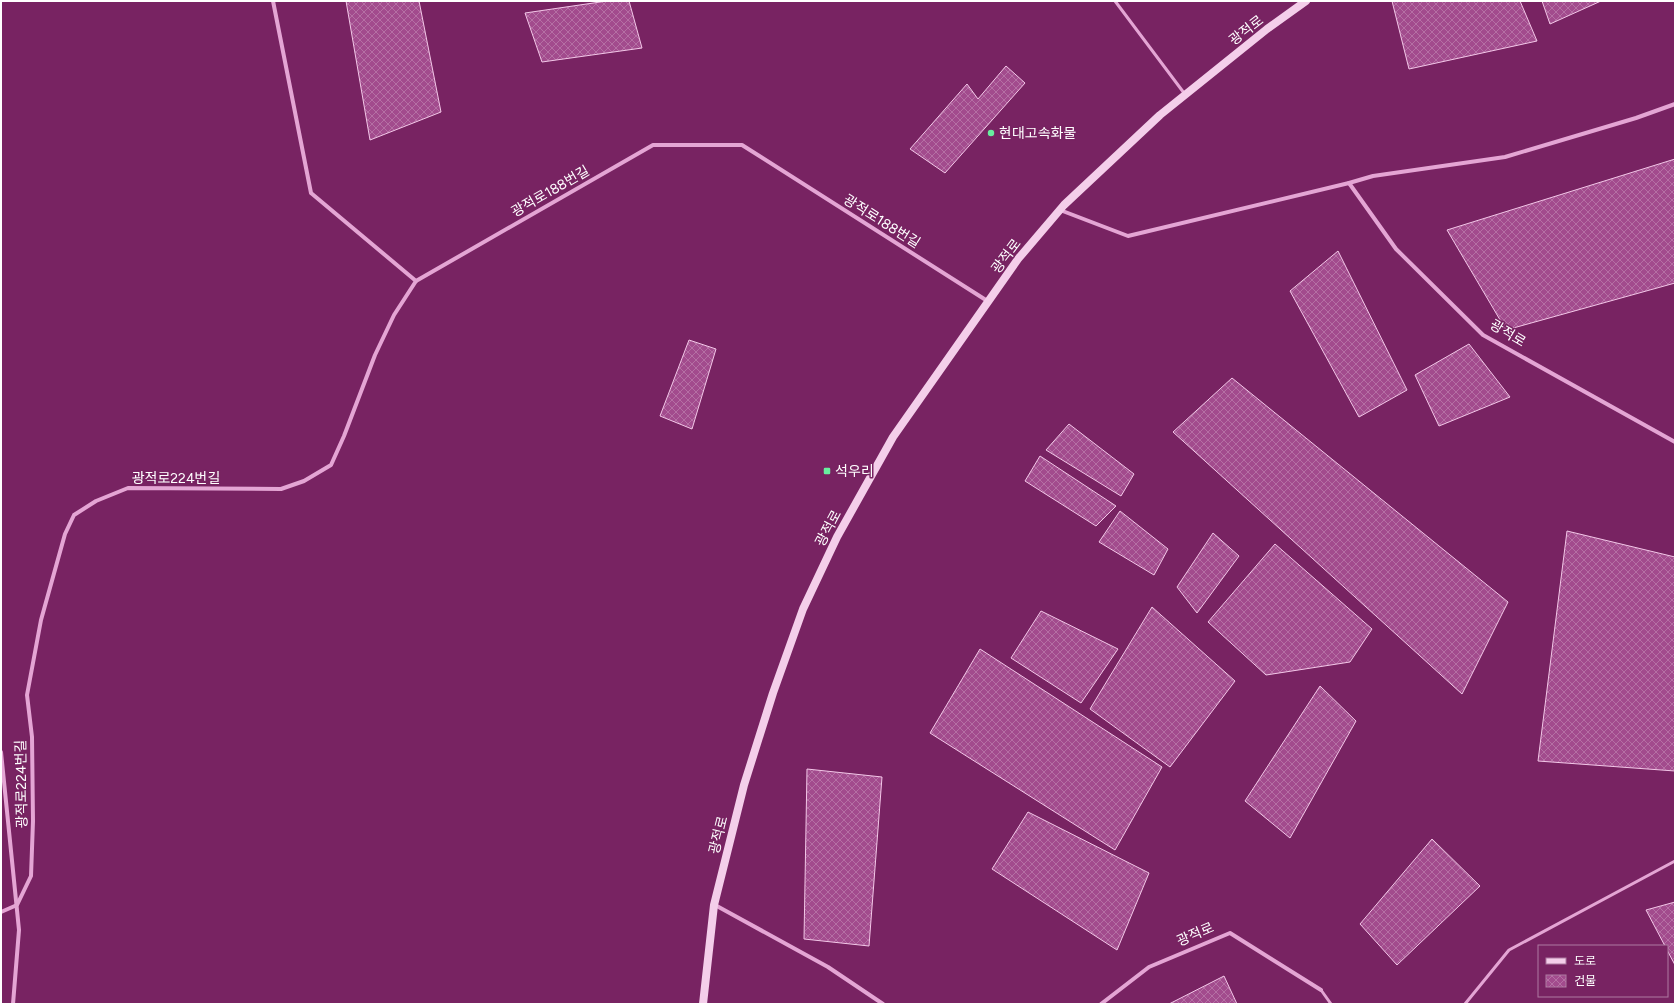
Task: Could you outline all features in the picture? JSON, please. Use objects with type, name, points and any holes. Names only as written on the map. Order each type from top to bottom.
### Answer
[{"type":"main road","name":"광적로","points":[[703,1004],[714,905],[744,785],[773,693],[803,608],[837,537],[893,437],[1018,259],[1060,210],[1160,115],[1267,29],[1306,1]]},
{"type":"street","points":[[273,1],[311,193],[416,281]]},
{"type":"street","points":[[1060,210],[1128,236],[1373,176],[1505,157],[1636,118],[1675,104]]},
{"type":"street","name":"광적로188번길","points":[[416,281],[653,145],[742,146],[989,302]]},
{"type":"street","name":"광적로","points":[[1349,183],[1396,249],[1483,336],[1675,442]]},
{"type":"street","name":"광적로224번길","points":[[17,905],[31,876],[33,821],[32,737],[27,695],[41,620],[65,534],[74,515],[96,501],[128,488],[281,489],[304,481],[331,465],[344,436],[375,355],[394,315],[416,281]]},
{"type":"street","points":[[1,752],[19,930],[13,1004]]},
{"type":"street","points":[[1,912],[17,905]]},
{"type":"street","points":[[714,905],[828,967],[883,1004]]},
{"type":"street","name":"광적로","points":[[1101,1004],[1149,967],[1230,933],[1321,990]]},
{"type":"lane","points":[[1115,1],[1186,95]]},
{"type":"lane","points":[[1465,1004],[1509,950],[1675,861]]},
{"type":"lane","points":[[1321,990],[1330,1004]]},
{"type":"building","points":[[346,1],[419,1],[441,112],[370,140]]},
{"type":"building","points":[[607,1],[629,1],[642,48],[542,62],[525,13]]},
{"type":"building","points":[[1392,1],[1520,1],[1537,41],[1409,69]]},
{"type":"building","points":[[1542,1],[1601,1],[1550,24]]},
{"type":"building","points":[[1006,66],[1025,83],[945,173],[910,149],[967,84],[978,99]]},
{"type":"building","points":[[1675,159],[1675,283],[1506,330],[1447,230]]},
{"type":"building","points":[[1338,251],[1407,390],[1359,417],[1290,291]]},
{"type":"building","points":[[689,340],[716,349],[692,429],[660,416]]},
{"type":"building","points":[[1469,344],[1510,397],[1439,426],[1415,375]]},
{"type":"building","points":[[1232,378],[1508,602],[1462,694],[1173,432]]},
{"type":"building","points":[[1069,424],[1134,474],[1121,496],[1046,450]]},
{"type":"building","points":[[1040,456],[1116,506],[1096,526],[1025,481]]},
{"type":"building","points":[[1120,511],[1168,549],[1154,575],[1099,542]]},
{"type":"building","points":[[1567,531],[1675,557],[1675,771],[1538,761]]},
{"type":"building","points":[[1213,533],[1239,556],[1197,613],[1177,587]]},
{"type":"building","points":[[1275,544],[1372,629],[1350,662],[1266,675],[1208,622]]},
{"type":"building","points":[[1152,607],[1235,681],[1170,767],[1090,709]]},
{"type":"building","points":[[1041,611],[1118,649],[1081,703],[1011,658]]},
{"type":"building","points":[[980,649],[1162,767],[1115,850],[930,733]]},
{"type":"building","points":[[1320,686],[1356,721],[1290,838],[1245,801]]},
{"type":"building","points":[[807,769],[882,777],[869,946],[804,939]]},
{"type":"building","points":[[1028,812],[1149,873],[1117,950],[992,869]]},
{"type":"building","points":[[1432,839],[1480,886],[1397,965],[1360,924]]},
{"type":"building","points":[[1675,902],[1675,965],[1668,952],[1668,945],[1664,945],[1646,910]]},
{"type":"building","points":[[1224,976],[1237,1004],[1169,1004]]},
{"type":"place","name":"현대고속화물","points":[[991,133]]},
{"type":"place","name":"석우리","points":[[827,471]]}]
